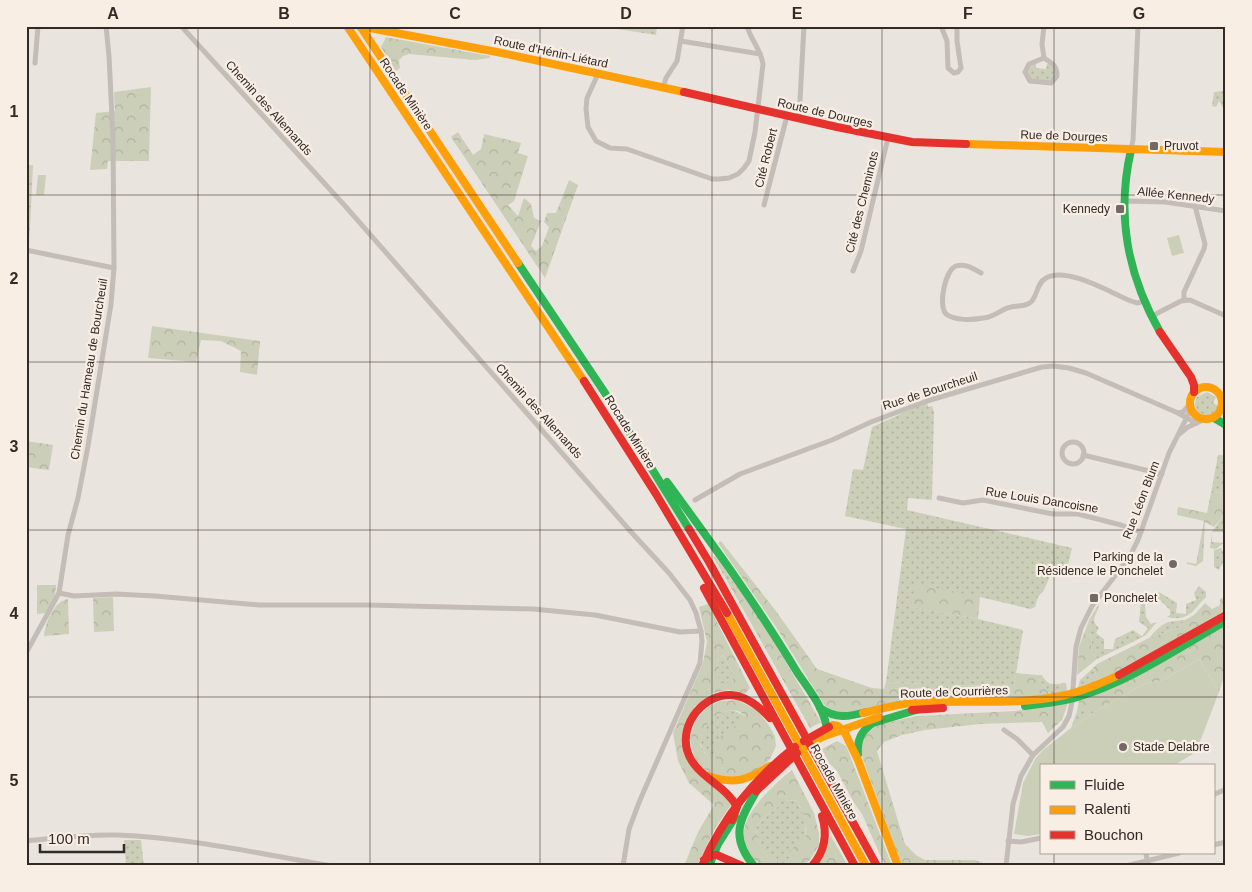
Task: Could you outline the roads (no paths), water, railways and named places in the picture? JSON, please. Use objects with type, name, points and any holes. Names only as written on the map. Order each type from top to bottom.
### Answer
[{"type":"main road","name":"Rocade Minière","points":[[347,26],[597,400],[658,497],[758,669],[866,866]]},
{"type":"main road","name":"Rocade Minière","points":[[360,26],[605,393],[709,562],[877,866]]},
{"type":"main road","name":"Route d'Hénin-Liétard","points":[[360,26],[498,52],[650,84]]},
{"type":"main road","name":"Route de Dourges","points":[[650,84],[888,138],[935,144],[997,146]]},
{"type":"main road","name":"Rue de Dourges","points":[[997,146],[1131,150]]},
{"type":"main road","points":[[1217,391],[1222,397],[1224,407],[1214,418],[1200,421],[1190,406],[1194,392],[1191,377],[1164,338],[1145,301],[1128,248],[1125,226],[1124,186],[1131,150],[1226,152]]},
{"type":"main road","points":[[1191,377],[1205,387],[1226,393]]},
{"type":"main road","points":[[1194,392],[1205,387]]},
{"type":"main road","points":[[605,393],[678,498],[737,577],[831,726],[843,730],[858,760],[898,866]]},
{"type":"main road","points":[[1214,418],[1226,425]]},
{"type":"main road","points":[[658,497],[661,509],[855,866]]},
{"type":"main road","name":"Route de Courrières","points":[[1078,695],[1126,671],[1226,615]]},
{"type":"main road","name":"Route de Courrières","points":[[705,864],[719,830],[736,804],[770,766],[796,753],[821,735],[843,730],[873,718],[916,710],[1035,706],[1105,688],[1226,621]]},
{"type":"main road","points":[[732,820],[736,811],[736,804],[728,794],[704,775],[694,764],[687,750],[686,742],[691,720],[696,712],[708,700],[724,695],[733,695],[752,701],[767,715],[784,737]]},
{"type":"main road","name":"Route de Courrières","points":[[831,726],[866,712],[915,703],[1022,701],[1063,698]]},
{"type":"main road","points":[[819,707],[830,715],[837,717],[866,712]]},
{"type":"main road","points":[[858,760],[857,746],[860,735],[867,726],[916,710]]},
{"type":"main road","points":[[821,735],[827,733],[831,726]]},
{"type":"main road","name":"Route de Courrières","points":[[712,855],[732,820],[780,762]]},
{"type":"main road","points":[[704,775],[724,781],[743,781],[770,766]]},
{"type":"main road","points":[[754,866],[742,850],[738,831],[742,816],[759,787]]},
{"type":"main road","points":[[812,866],[820,857],[826,838],[824,820],[816,796]]},
{"type":"main road","points":[[705,864],[712,855],[742,866]]},
{"type":"street","points":[[34,63],[38,26]]},
{"type":"street","name":"Chemin du Hameau de Bourcheuil","points":[[26,653],[59,593],[68,535],[78,498],[88,446],[112,304],[114,268],[113,138],[106,26]]},
{"type":"street","name":"Chemin des Allemands","points":[[181,26],[346,207],[632,533],[670,573],[690,600],[702,631],[700,664],[640,800],[629,829],[623,866]]},
{"type":"street","points":[[663,88],[666,78],[677,61],[683,26]]},
{"type":"street","points":[[598,74],[587,98],[586,109],[588,127],[596,141],[602,146],[636,152],[712,179],[729,178],[738,174],[744,168],[752,149],[762,64],[760,54],[747,26]]},
{"type":"street","points":[[798,119],[804,26]]},
{"type":"street","points":[[940,26],[947,40],[948,68],[954,72],[958,72],[960,68],[957,40],[958,26]]},
{"type":"street","points":[[1044,26],[1042,44],[1044,58]]},
{"type":"street","points":[[1131,150],[1138,26]]},
{"type":"street","points":[[680,41],[760,54]]},
{"type":"street","points":[[1044,58],[1054,64],[1057,76],[1051,83],[1030,81],[1025,72],[1029,64],[1044,58]]},
{"type":"street","name":"Cité Robert","points":[[764,205],[787,116]]},
{"type":"street","name":"Cité des Cheminots","points":[[853,271],[861,251],[888,138]]},
{"type":"street","name":"Allée Kennedy","points":[[1124,201],[1165,202],[1226,211]]},
{"type":"street","points":[[1184,300],[1184,292],[1205,244],[1196,206]]},
{"type":"street","points":[[26,250],[114,268]]},
{"type":"street","points":[[981,273],[971,267],[963,266],[956,266],[949,272],[942,302],[943,310],[947,314],[956,318],[966,319],[992,317],[1008,308],[1030,303],[1042,281],[1047,277],[1056,275],[1093,282],[1137,303],[1145,301]]},
{"type":"street","points":[[1152,316],[1184,300],[1190,300],[1226,316]]},
{"type":"street","name":"Rue de Bourcheuil","points":[[695,500],[740,474],[832,440],[927,400],[1042,367],[1061,367],[1086,373],[1187,418],[1200,421]]},
{"type":"street","points":[[1178,413],[1190,406]]},
{"type":"street","name":"Rue Léon Blum","points":[[1006,866],[1016,790],[1021,776],[1033,755],[1063,727],[1069,716],[1072,702],[1076,647],[1081,628],[1092,606],[1130,556],[1141,532],[1176,437],[1187,418],[1190,406]]},
{"type":"street","points":[[1176,437],[1200,421]]},
{"type":"street","points":[[1076,442],[1083,448],[1083,455],[1080,461],[1072,464],[1064,459],[1063,450],[1068,444],[1076,442]]},
{"type":"street","points":[[1083,455],[1162,474]]},
{"type":"street","name":"Rue Louis Dancoisne","points":[[939,498],[963,503],[983,500],[1053,514],[1078,514],[1122,524],[1141,532]]},
{"type":"street","points":[[59,593],[74,596],[116,594],[155,596],[258,605],[378,605],[533,609],[595,616],[680,632],[702,631]]},
{"type":"street","points":[[1004,730],[1017,739],[1033,755]]},
{"type":"street","points":[[1214,795],[1226,789]]},
{"type":"street","points":[[26,841],[117,835],[231,848],[332,866]]},
{"type":"street","points":[[1008,841],[1021,842],[1040,838]]},
{"type":"street","points":[[1126,866],[1147,864],[1176,854]]},
{"type":"street","points":[[1147,864],[1153,866]]},
{"type":"place","name":"Pruvot","points":[[1154,146]]},
{"type":"place","name":"Kennedy","points":[[1120,209]]},
{"type":"place","name":"Parking de la Résidence le Ponchelet","points":[[1173,564]]},
{"type":"place","name":"Ponchelet","points":[[1094,598]]},
{"type":"place","name":"Stade Delabre","points":[[1123,747]]}]
